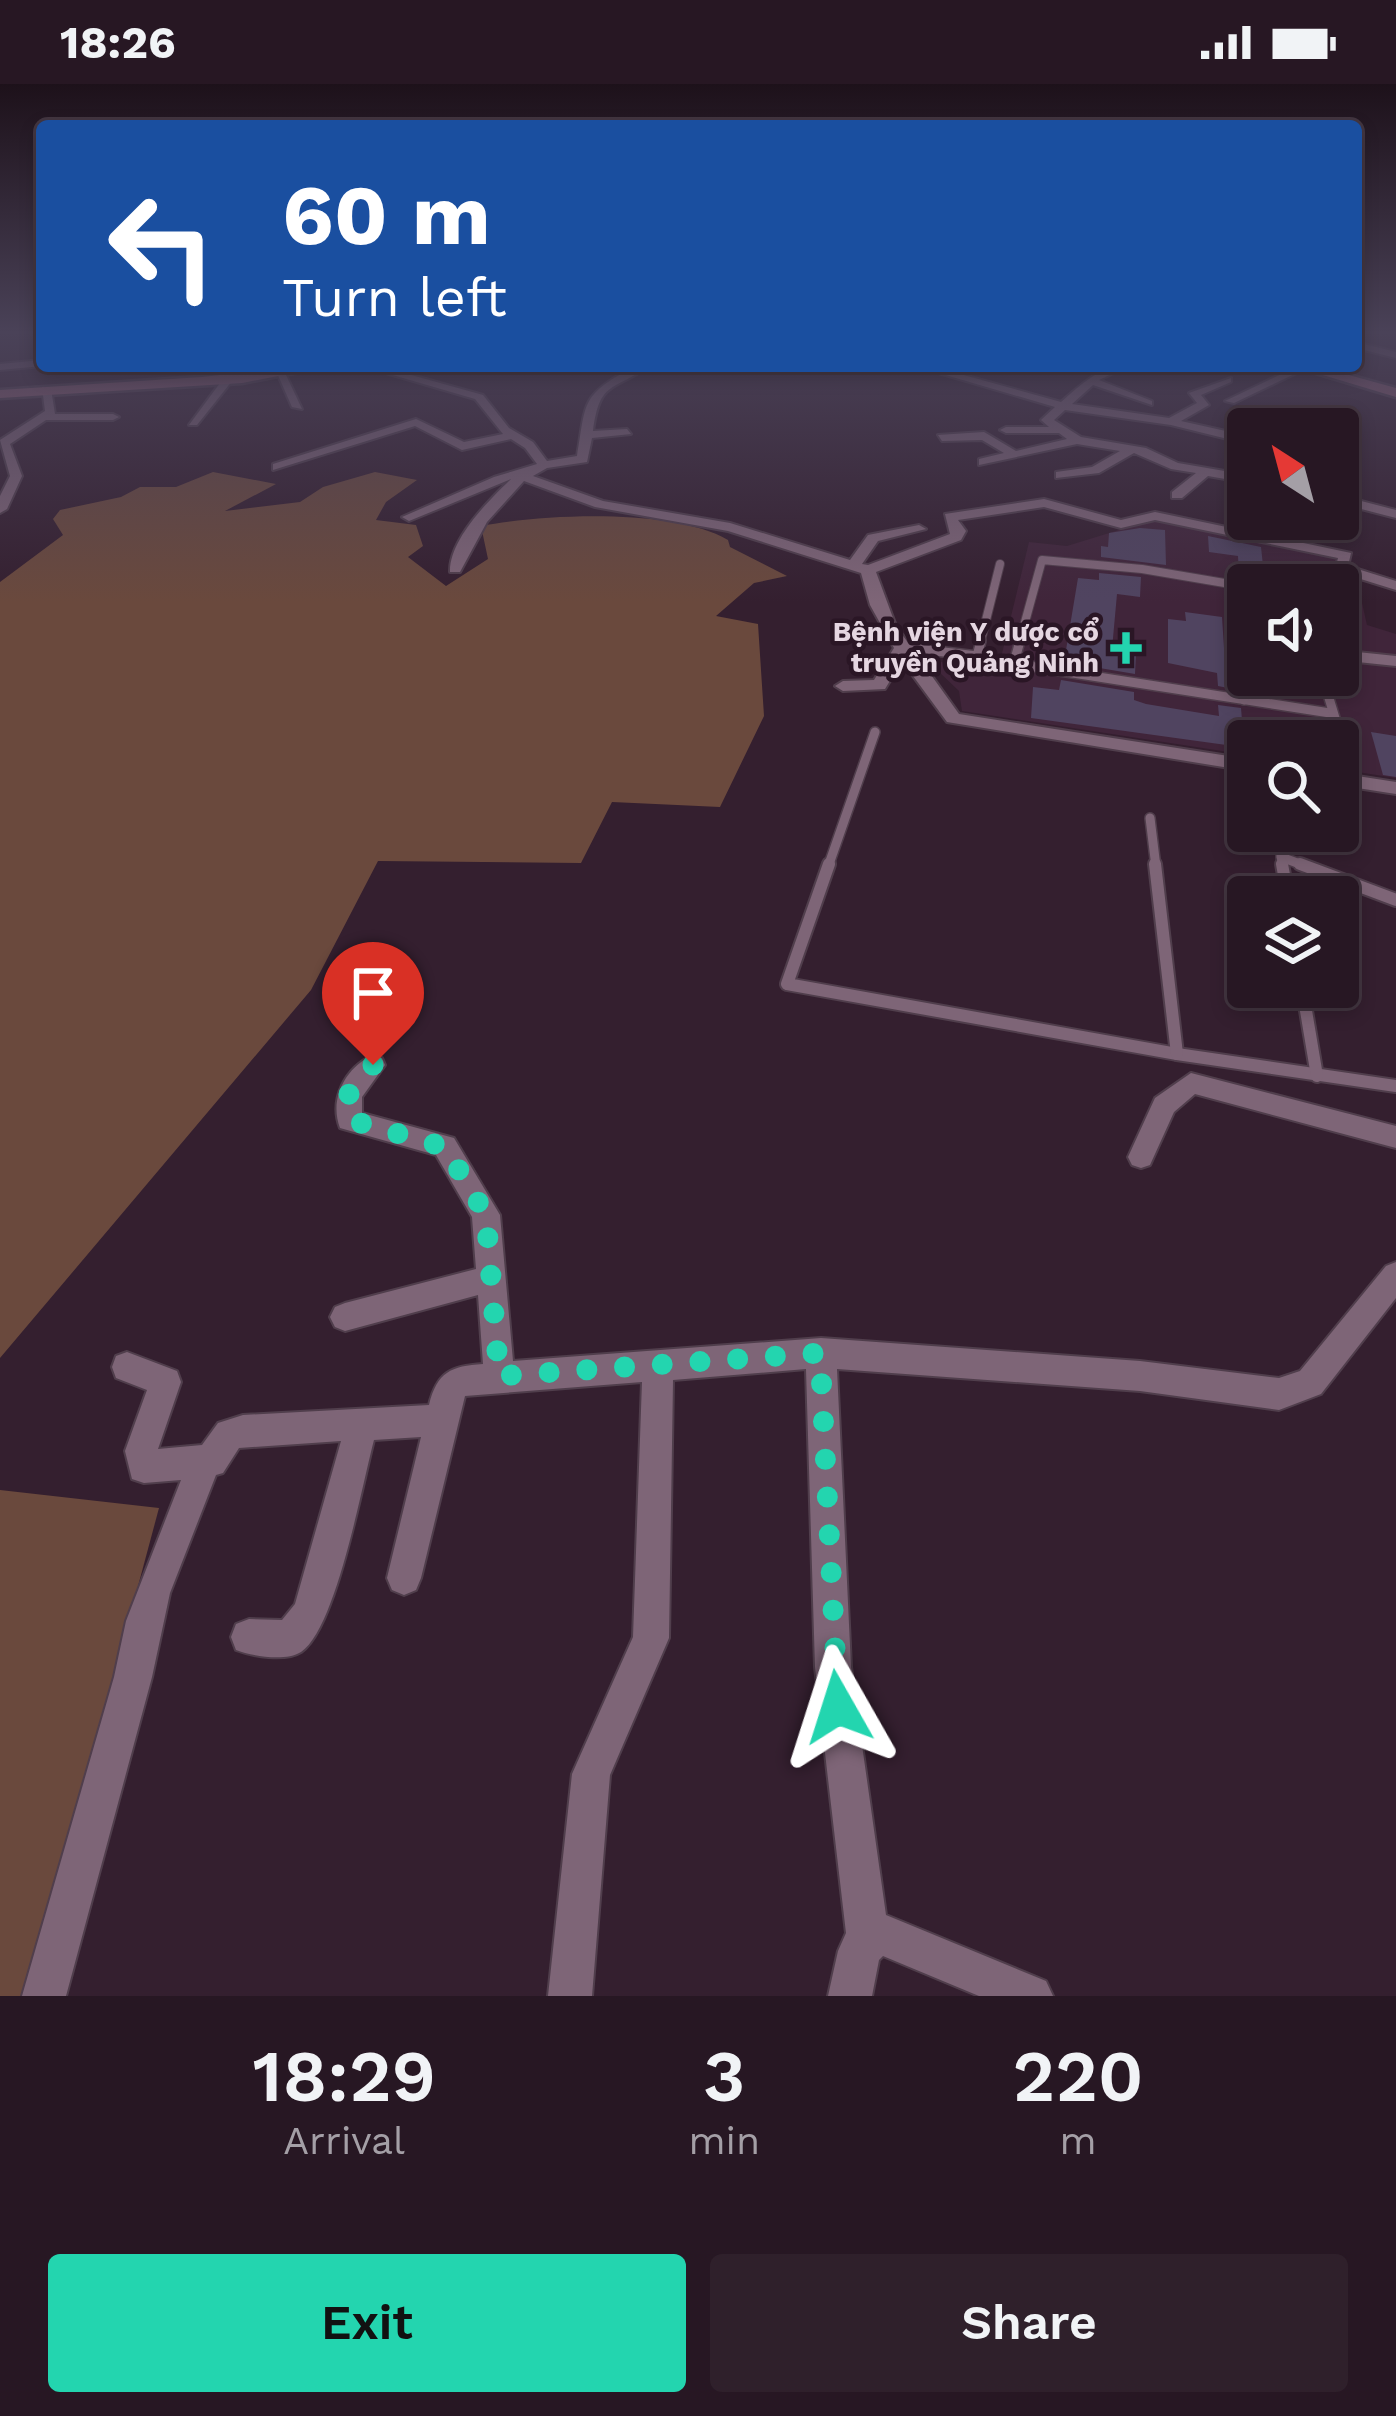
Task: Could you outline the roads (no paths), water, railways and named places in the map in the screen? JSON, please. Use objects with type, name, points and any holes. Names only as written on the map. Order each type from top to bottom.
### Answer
[{"type":"street","points":[[0,509],[16,476],[4,443],[37,423]]},
{"type":"street","points":[[277,466],[412,423]]},
{"type":"street","points":[[418,423],[462,446],[512,435]]},
{"type":"street","points":[[502,423],[529,445],[533,470]]},
{"type":"street","points":[[409,517],[435,509],[488,480],[584,459],[591,423]]},
{"type":"street","points":[[1051,423],[1077,440],[1227,476]]},
{"type":"street","points":[[1176,423],[1227,435]]},
{"type":"street","points":[[1006,430],[1058,430]]},
{"type":"street","points":[[590,435],[627,432]]},
{"type":"street","points":[[942,437],[984,436],[1012,453]]},
{"type":"street","points":[[983,462],[1077,440]]},
{"type":"street","points":[[1060,475],[1095,470],[1131,450]]},
{"type":"street","points":[[533,470],[599,504],[730,527],[861,567],[956,537],[959,531],[949,520],[957,515],[1045,503],[1121,524],[1159,512],[1297,537],[1396,586]]},
{"type":"street","points":[[455,569],[455,560],[477,528],[533,470]]},
{"type":"street","points":[[1177,495],[1205,472]]},
{"type":"street","points":[[1359,504],[1396,514]]},
{"type":"street","points":[[919,530],[873,538],[861,567],[903,647],[953,718],[1227,762]]},
{"type":"street","points":[[1342,562],[1356,540]]},
{"type":"street","points":[[843,686],[879,685],[903,647]]},
{"type":"street","points":[[1359,657],[1396,661]]},
{"type":"street","points":[[1359,782],[1396,788]]},
{"type":"street","points":[[373,1065],[349,1094],[350,1120],[445,1147],[486,1215],[499,1376]]},
{"type":"street","points":[[1141,1157],[1164,1106],[1191,1083],[1396,1138]]},
{"type":"street","points":[[404,1577],[452,1384],[499,1376],[820,1353],[1140,1376],[1279,1394],[1310,1382],[1396,1275]]},
{"type":"street","points":[[345,1317],[455,1285],[492,1280]]},
{"type":"street","points":[[820,1353],[832,1667],[868,1939]]},
{"type":"street","points":[[127,1367],[166,1382],[141,1451],[144,1467],[206,1461]]},
{"type":"street","points":[[570,1996],[591,1774],[651,1638],[658,1368]]},
{"type":"street","points":[[44,1996],[133,1677],[136,1648],[163,1561],[206,1461],[234,1432],[440,1420]]},
{"type":"street","points":[[249,1637],[290,1638],[310,1614],[361,1428]]},
{"type":"street","points":[[850,1996],[859,1952],[868,1939],[883,1935],[1030,1996]]},
{"type":"lane","points":[[1227,583],[1042,560],[1015,659],[1034,668],[1330,713]]},
{"type":"lane","points":[[903,647],[977,656],[1000,564]]},
{"type":"lane","points":[[1243,696],[1244,700]]},
{"type":"lane","points":[[1326,696],[1333,720]]},
{"type":"lane","points":[[875,732],[787,984],[1177,1054],[1396,1086]]},
{"type":"lane","points":[[1150,818],[1177,1054]]},
{"type":"lane","points":[[1280,852],[1284,876]]},
{"type":"lane","points":[[1281,857],[1396,900]]},
{"type":"lane","points":[[1306,1008],[1317,1076]]},
{"type":"place","name":"Bệnh viện Y dược cổ truyền Quảng Ninh","points":[[1126,648]]}]
